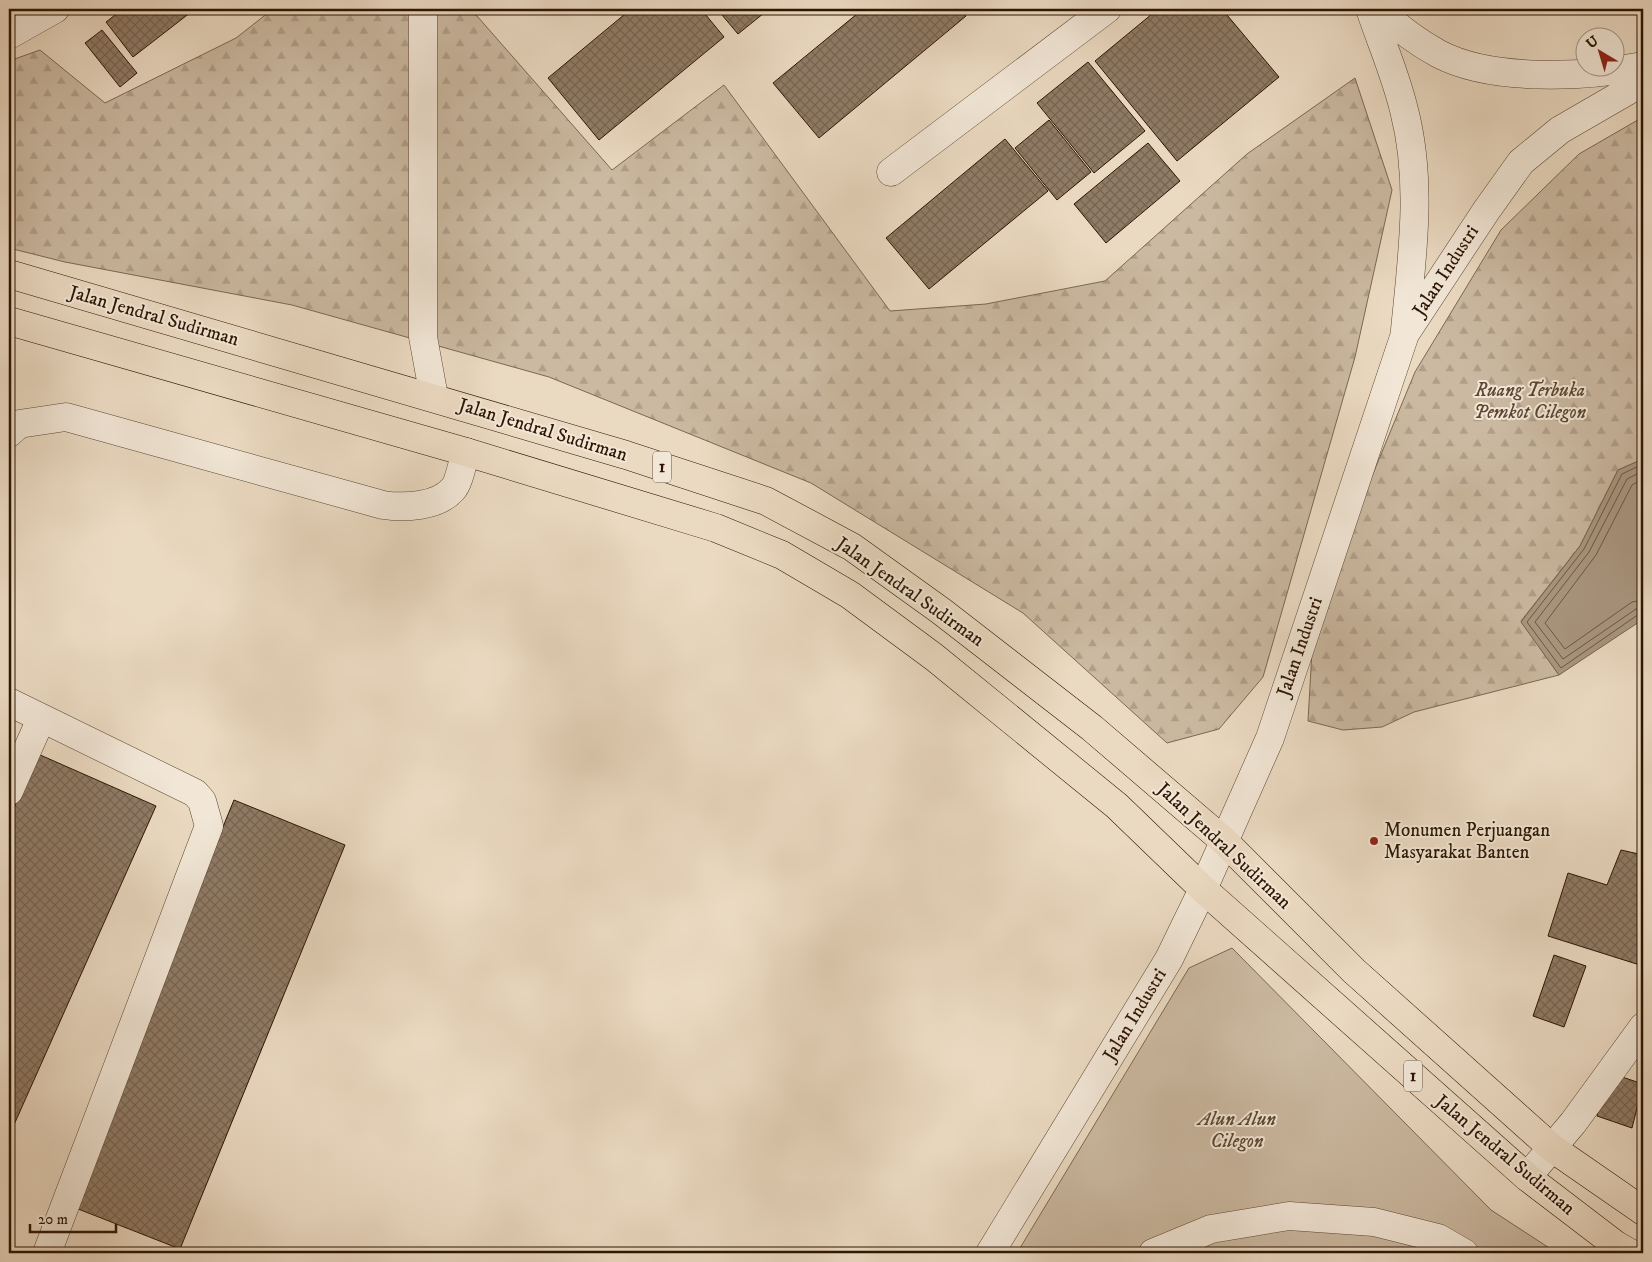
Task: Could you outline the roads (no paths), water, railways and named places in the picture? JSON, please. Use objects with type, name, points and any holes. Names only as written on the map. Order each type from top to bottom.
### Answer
[{"type":"highway","name":"Jalan Jendral Sudirman","points":[[9,274],[434,397],[626,455],[766,501],[852,547],[941,611],[1092,728],[1224,841],[1354,971],[1552,1148],[1643,1211]]},
{"type":"highway","name":"Jalan Jendral Sudirman","points":[[9,321],[466,452],[716,528],[782,555],[850,595],[934,657],[1117,806],[1203,888],[1527,1177],[1616,1245],[1630,1253]]},
{"type":"street","points":[[9,35],[55,9]]},
{"type":"street","points":[[423,9],[423,337],[434,397]]},
{"type":"street","points":[[891,172],[1107,9]]},
{"type":"street","points":[[1370,9],[1404,110],[1412,156],[1416,215],[1405,334]]},
{"type":"street","points":[[1378,9],[1399,28],[1439,54],[1478,68],[1538,74],[1602,73],[1643,66]]},
{"type":"street","name":"Jalan Industri","points":[[990,1253],[1169,959],[1203,888],[1270,738],[1405,334],[1486,211],[1521,162],[1560,130],[1643,82]]},
{"type":"street","points":[[9,433],[19,424],[66,417],[383,506],[403,508],[435,501],[454,488],[466,452]]},
{"type":"street","points":[[9,702],[195,793],[202,801],[209,826],[47,1253]]},
{"type":"street","points":[[9,791],[42,719]]},
{"type":"street","points":[[1527,1177],[1552,1148],[1643,1028]]},
{"type":"street","points":[[1153,1253],[1211,1229],[1288,1216],[1374,1222],[1438,1238],[1464,1253]]},
{"type":"water","points":[[1643,459],[1643,616],[1639,622],[1559,675],[1521,622],[1580,546],[1618,470]]},
{"type":"place","name":"Monumen Perjuangan Masyarakat Banten","points":[[1374,841]]},
{"type":"park label","name":"Ruang Terbuka Pemkot Cilegon","points":[[1530,401]]},
{"type":"park label","name":"Alun Alun Cilegon","points":[[1237,1130]]}]
